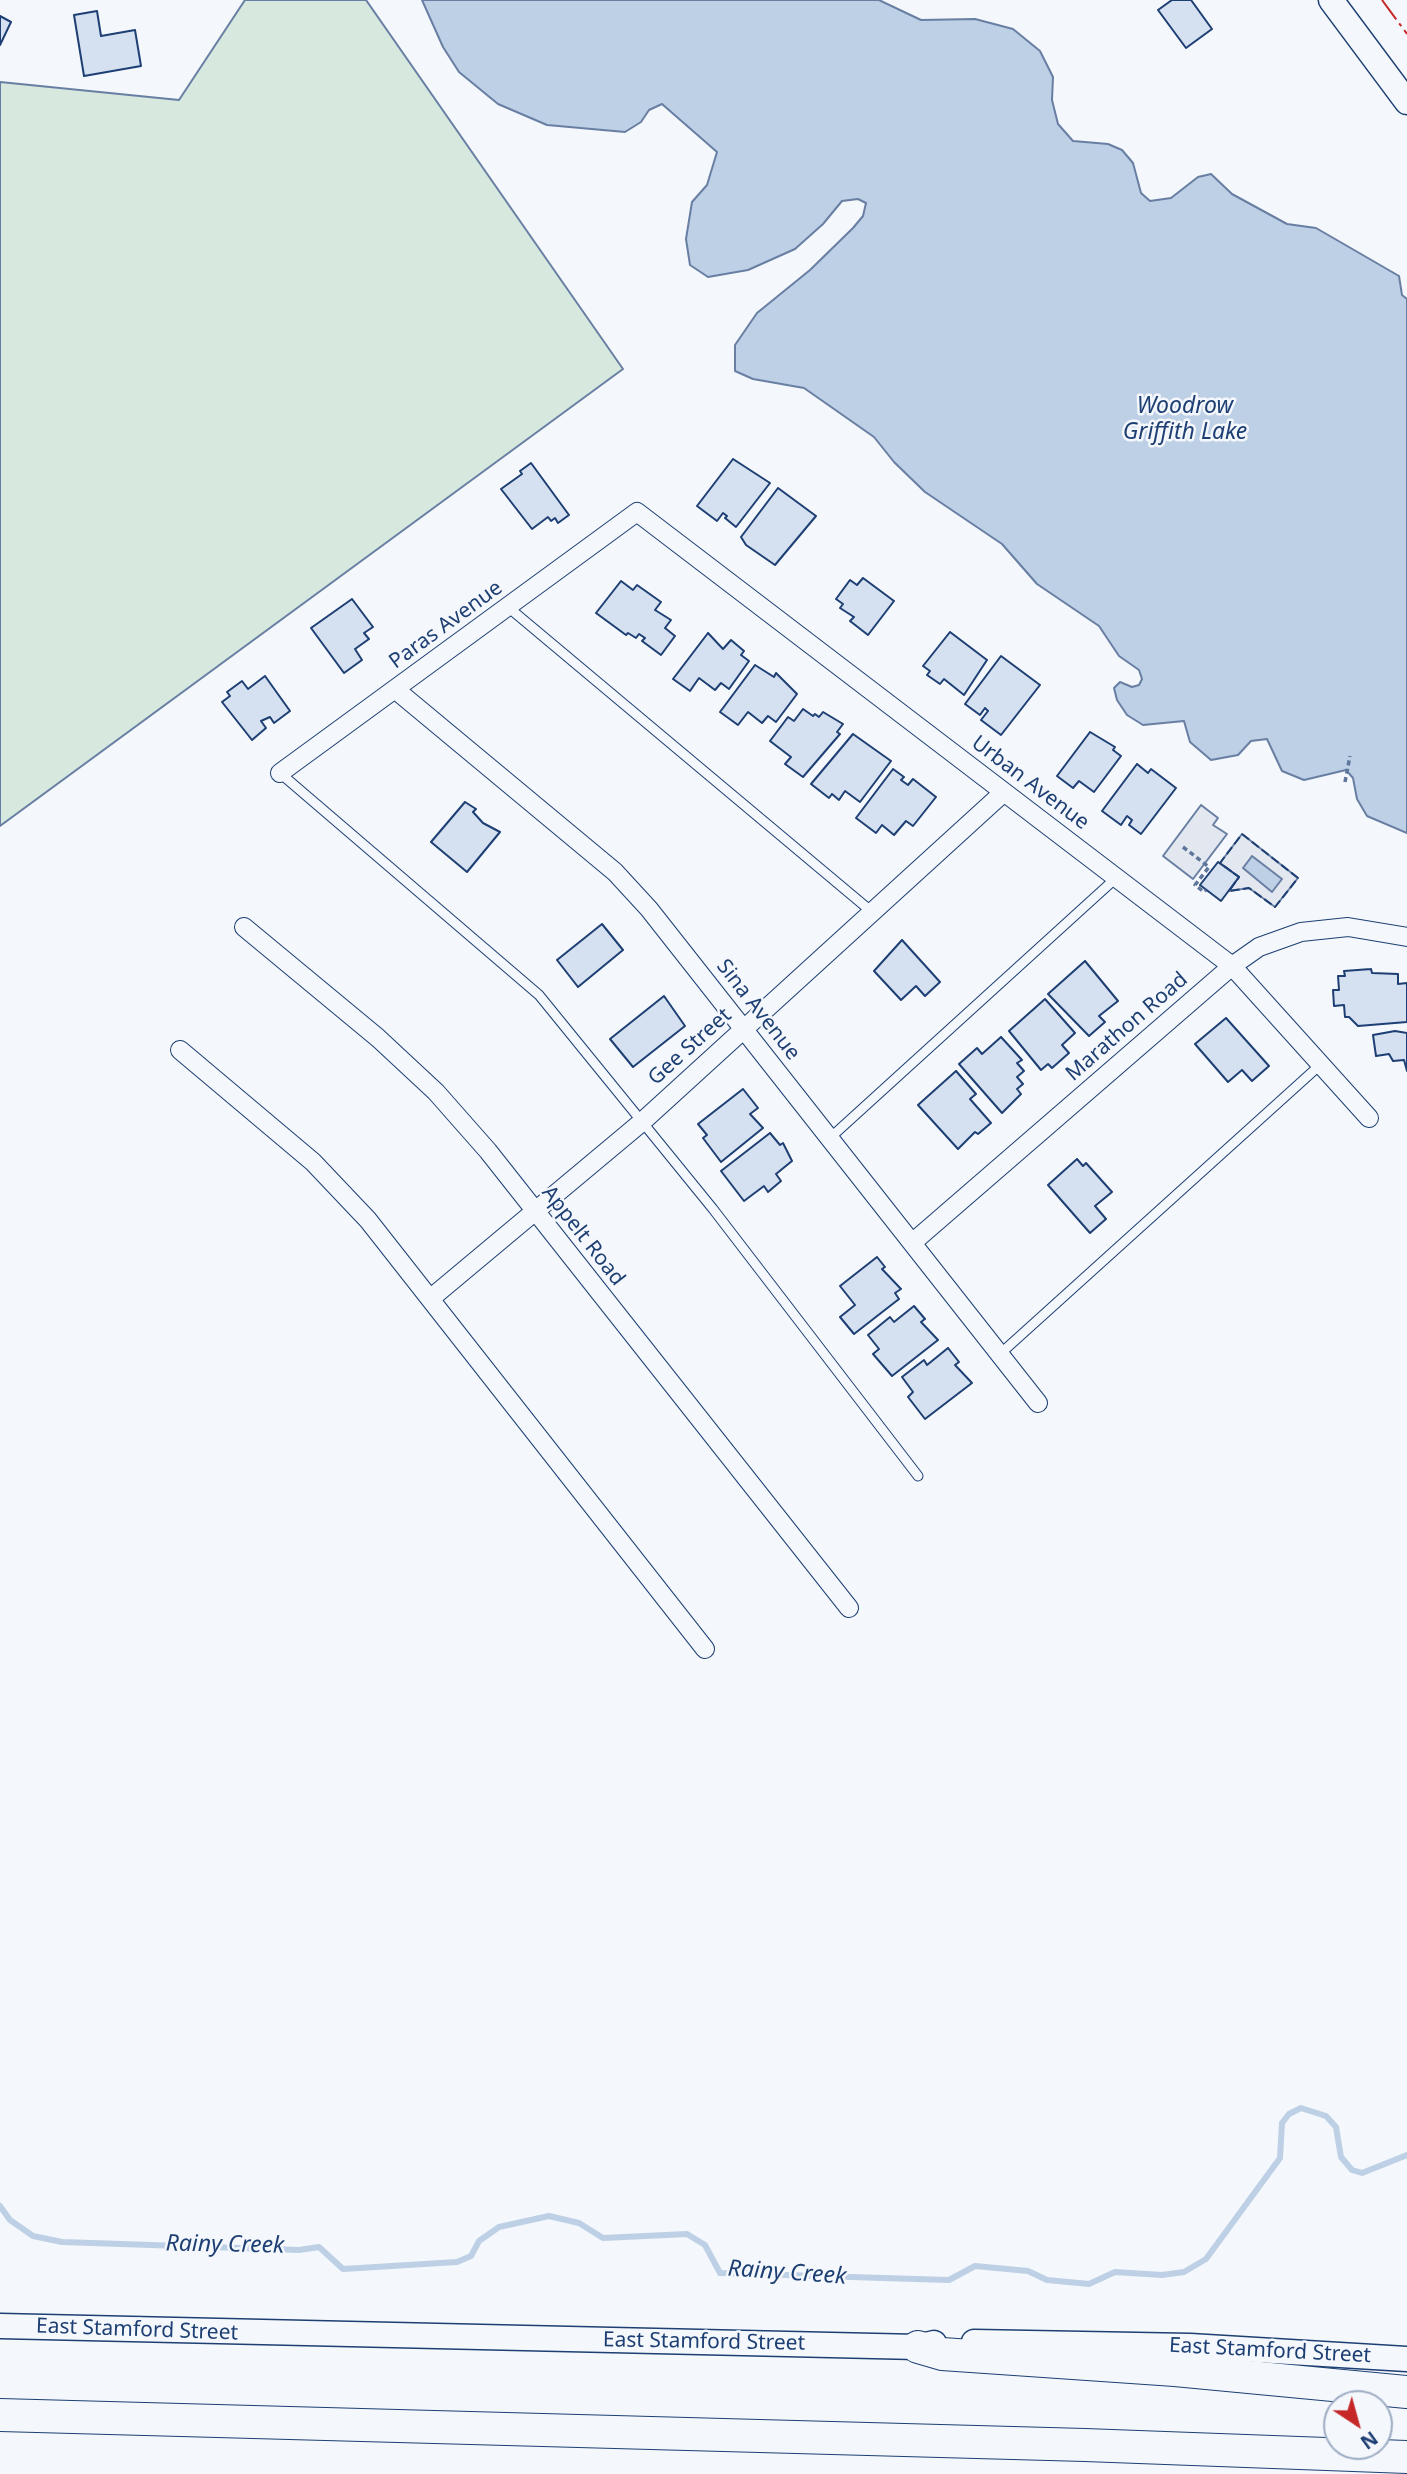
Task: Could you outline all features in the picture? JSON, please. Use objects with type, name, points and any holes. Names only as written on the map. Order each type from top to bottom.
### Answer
[{"type":"highway","points":[[918,2347],[942,2354],[1175,2370],[1407,2392]]},
{"type":"highway","points":[[0,2415],[1071,2444],[1407,2457]]},
{"type":"main road","points":[[1331,0],[1407,102]]},
{"type":"main road","name":"East Stamford Street","points":[[0,2326],[918,2347],[944,2342],[1176,2346],[1407,2359]]},
{"type":"street","name":"Paras Avenue","points":[[280,773],[637,512]]},
{"type":"street","name":"Urban Avenue","points":[[637,512],[1232,966],[1368,1118]]},
{"type":"street","name":"Sina Avenue","points":[[396,690],[615,872],[649,909],[1038,1403]]},
{"type":"street","name":"Gee Street","points":[[430,1299],[643,1121],[1004,792]]},
{"type":"street","name":"Appelt Road","points":[[244,927],[378,1038],[436,1092],[488,1151],[849,1608]]},
{"type":"street","name":"Marathon Road","points":[[912,1243],[1232,966],[1259,947],[1301,932],[1348,927],[1407,937]]},
{"type":"street","points":[[180,1050],[313,1162],[368,1220],[705,1649]]},
{"type":"lane","points":[[508,607],[872,912]]},
{"type":"lane","points":[[280,773],[539,995],[643,1121],[918,1476]]},
{"type":"lane","points":[[830,1138],[1116,878]]},
{"type":"lane","points":[[1000,1354],[1320,1065]]},
{"type":"path","points":[[1345,782],[1350,756]]},
{"type":"path","points":[[1183,847],[1209,867],[1195,885],[1204,892],[1206,890]]},
{"type":"shaded area","points":[[245,0],[366,0],[623,369],[0,826],[0,82],[179,100]]},
{"type":"shaded area","points":[[1201,805],[1218,818],[1213,825],[1227,834],[1193,879],[1163,856]]},
{"type":"shaded area","points":[[1242,834],[1298,878],[1275,907],[1249,888],[1229,891],[1239,877],[1220,863]]},
{"type":"water","name":"Woodrow Griffith Lake","points":[[422,0],[879,0],[921,20],[975,19],[1013,29],[1040,51],[1053,77],[1052,100],[1058,124],[1073,141],[1108,144],[1122,150],[1133,163],[1141,193],[1150,201],[1171,198],[1198,177],[1211,174],[1232,194],[1287,224],[1316,228],[1399,276],[1402,295],[1407,299],[1407,833],[1367,816],[1357,799],[1353,778],[1346,770],[1304,780],[1282,771],[1267,739],[1251,741],[1238,755],[1211,760],[1190,742],[1184,721],[1143,725],[1127,715],[1117,700],[1114,688],[1120,682],[1132,687],[1139,685],[1142,679],[1139,670],[1119,656],[1099,626],[1037,584],[1002,544],[925,492],[894,462],[874,437],[804,388],[753,379],[735,371],[735,345],[757,313],[810,270],[853,228],[863,216],[866,203],[858,199],[842,201],[823,224],[795,249],[748,270],[708,277],[690,265],[686,239],[692,202],[707,185],[717,152],[662,104],[649,110],[641,122],[625,132],[547,125],[498,104],[459,72],[443,47]]},
{"type":"water","points":[[1252,856],[1282,879],[1272,892],[1243,868]]},
{"type":"building","points":[[1172,0],[1191,0],[1212,29],[1186,48],[1158,10]]},
{"type":"building","points":[[97,11],[101,36],[135,30],[141,66],[84,76],[74,15]]},
{"type":"building","points":[[0,16],[11,22],[0,45]]},
{"type":"building","points":[[733,459],[770,483],[736,527],[723,513],[717,521],[697,506]]},
{"type":"building","points":[[531,463],[569,515],[558,523],[555,518],[551,521],[548,517],[532,529],[501,489],[522,474],[520,471]]},
{"type":"building","points":[[778,488],[816,516],[775,565],[746,545],[741,537]]},
{"type":"building","points":[[863,578],[894,601],[868,635],[850,621],[854,617],[840,608],[843,604],[836,599],[850,580],[857,585]]},
{"type":"building","points":[[621,581],[633,590],[637,585],[661,602],[655,610],[671,620],[665,628],[675,636],[661,655],[642,641],[645,638],[639,634],[636,638],[628,633],[626,635],[596,613]]},
{"type":"building","points":[[352,599],[373,627],[364,633],[369,639],[355,649],[362,660],[344,673],[311,628]]},
{"type":"building","points":[[950,632],[987,660],[964,695],[944,679],[940,684],[927,675],[930,671],[923,666]]},
{"type":"building","points":[[708,633],[723,649],[731,640],[744,651],[741,655],[749,661],[729,689],[721,683],[715,690],[699,678],[690,691],[673,679]]},
{"type":"building","points":[[1001,656],[1040,685],[1001,735],[981,720],[988,711],[985,708],[980,715],[965,704]]},
{"type":"building","points":[[755,665],[774,677],[776,673],[797,694],[776,722],[768,716],[762,723],[748,712],[738,725],[720,712]]},
{"type":"building","points":[[265,676],[290,711],[274,723],[270,717],[261,721],[266,728],[252,740],[222,702],[230,696],[227,692],[242,681],[248,689]]},
{"type":"building","points":[[803,709],[819,717],[823,712],[843,724],[837,732],[840,734],[803,777],[785,764],[791,757],[770,741],[788,717],[794,721]]},
{"type":"building","points":[[1090,732],[1115,747],[1113,750],[1121,756],[1094,792],[1079,781],[1073,788],[1057,776]]},
{"type":"building","points":[[853,734],[891,761],[860,802],[845,791],[839,800],[832,794],[829,798],[811,784]]},
{"type":"building","points":[[1137,764],[1148,773],[1151,769],[1176,788],[1141,834],[1129,825],[1132,820],[1127,816],[1121,825],[1102,811]]},
{"type":"building","points":[[893,769],[904,777],[901,780],[908,785],[913,779],[936,797],[913,826],[906,821],[894,835],[882,825],[876,833],[856,818]]},
{"type":"building","points":[[465,802],[476,809],[473,812],[483,823],[500,832],[467,872],[431,842]]},
{"type":"building","points":[[1218,862],[1239,877],[1221,901],[1200,885]]},
{"type":"building","points":[[602,924],[623,950],[578,987],[557,960]]},
{"type":"building","points":[[902,940],[940,982],[925,996],[916,986],[901,1000],[874,971]]},
{"type":"building","points":[[1085,961],[1118,1001],[1099,1016],[1105,1022],[1089,1036],[1048,994]]},
{"type":"building","points":[[1371,969],[1372,973],[1398,974],[1398,984],[1407,983],[1407,1022],[1358,1026],[1349,1017],[1345,1017],[1344,1005],[1334,1006],[1333,990],[1339,990],[1338,976],[1345,976],[1344,971]]},
{"type":"building","points":[[664,996],[685,1026],[633,1067],[610,1039]]},
{"type":"building","points":[[1045,999],[1075,1033],[1062,1045],[1069,1053],[1052,1068],[1048,1064],[1041,1070],[1009,1031]]},
{"type":"building","points":[[1226,1018],[1269,1066],[1252,1081],[1242,1070],[1228,1082],[1195,1044]]},
{"type":"building","points":[[1395,1031],[1407,1033],[1407,1071],[1404,1060],[1393,1061],[1389,1054],[1376,1056],[1373,1035]]},
{"type":"building","points":[[1001,1037],[1022,1060],[1017,1063],[1024,1071],[1017,1077],[1023,1084],[1017,1089],[1021,1094],[1002,1113],[959,1064],[977,1048],[982,1054]]},
{"type":"building","points":[[956,1071],[976,1094],[970,1099],[991,1123],[978,1134],[975,1132],[958,1149],[918,1105]]},
{"type":"building","points":[[743,1089],[758,1108],[750,1114],[763,1128],[721,1162],[703,1138],[707,1135],[698,1124]]},
{"type":"building","points":[[770,1133],[780,1145],[783,1143],[792,1161],[776,1174],[781,1181],[768,1192],[764,1186],[744,1201],[721,1171]]},
{"type":"building","points":[[1077,1159],[1083,1166],[1086,1163],[1112,1192],[1095,1206],[1106,1219],[1090,1233],[1048,1185]]},
{"type":"building","points":[[877,1257],[885,1267],[882,1269],[901,1289],[895,1293],[899,1299],[854,1334],[840,1317],[855,1305],[840,1286]]},
{"type":"building","points":[[914,1306],[925,1319],[921,1322],[938,1340],[892,1376],[873,1354],[879,1349],[868,1335],[890,1317],[894,1322]]},
{"type":"building","points":[[948,1348],[959,1362],[955,1365],[972,1383],[925,1419],[908,1397],[913,1392],[902,1377],[924,1360],[927,1365]]},
{"type":"waterway","name":"Rainy Creek","points":[[0,2206],[10,2220],[33,2236],[62,2242],[299,2250],[319,2247],[343,2269],[457,2262],[471,2256],[479,2241],[499,2227],[549,2216],[579,2223],[603,2238],[687,2234],[705,2245],[720,2273],[949,2280],[975,2266],[1028,2271],[1047,2280],[1089,2284],[1115,2272],[1162,2275],[1184,2272],[1206,2259],[1280,2158],[1282,2123],[1289,2114],[1301,2108],[1326,2116],[1336,2127],[1341,2157],[1352,2170],[1362,2173],[1407,2155]]},
{"type":"fence","points":[[1242,834],[1298,878],[1275,907],[1249,888],[1229,891],[1239,877],[1220,863],[1242,834]]},
{"type":"power","points":[[1382,0],[1407,34]]}]
